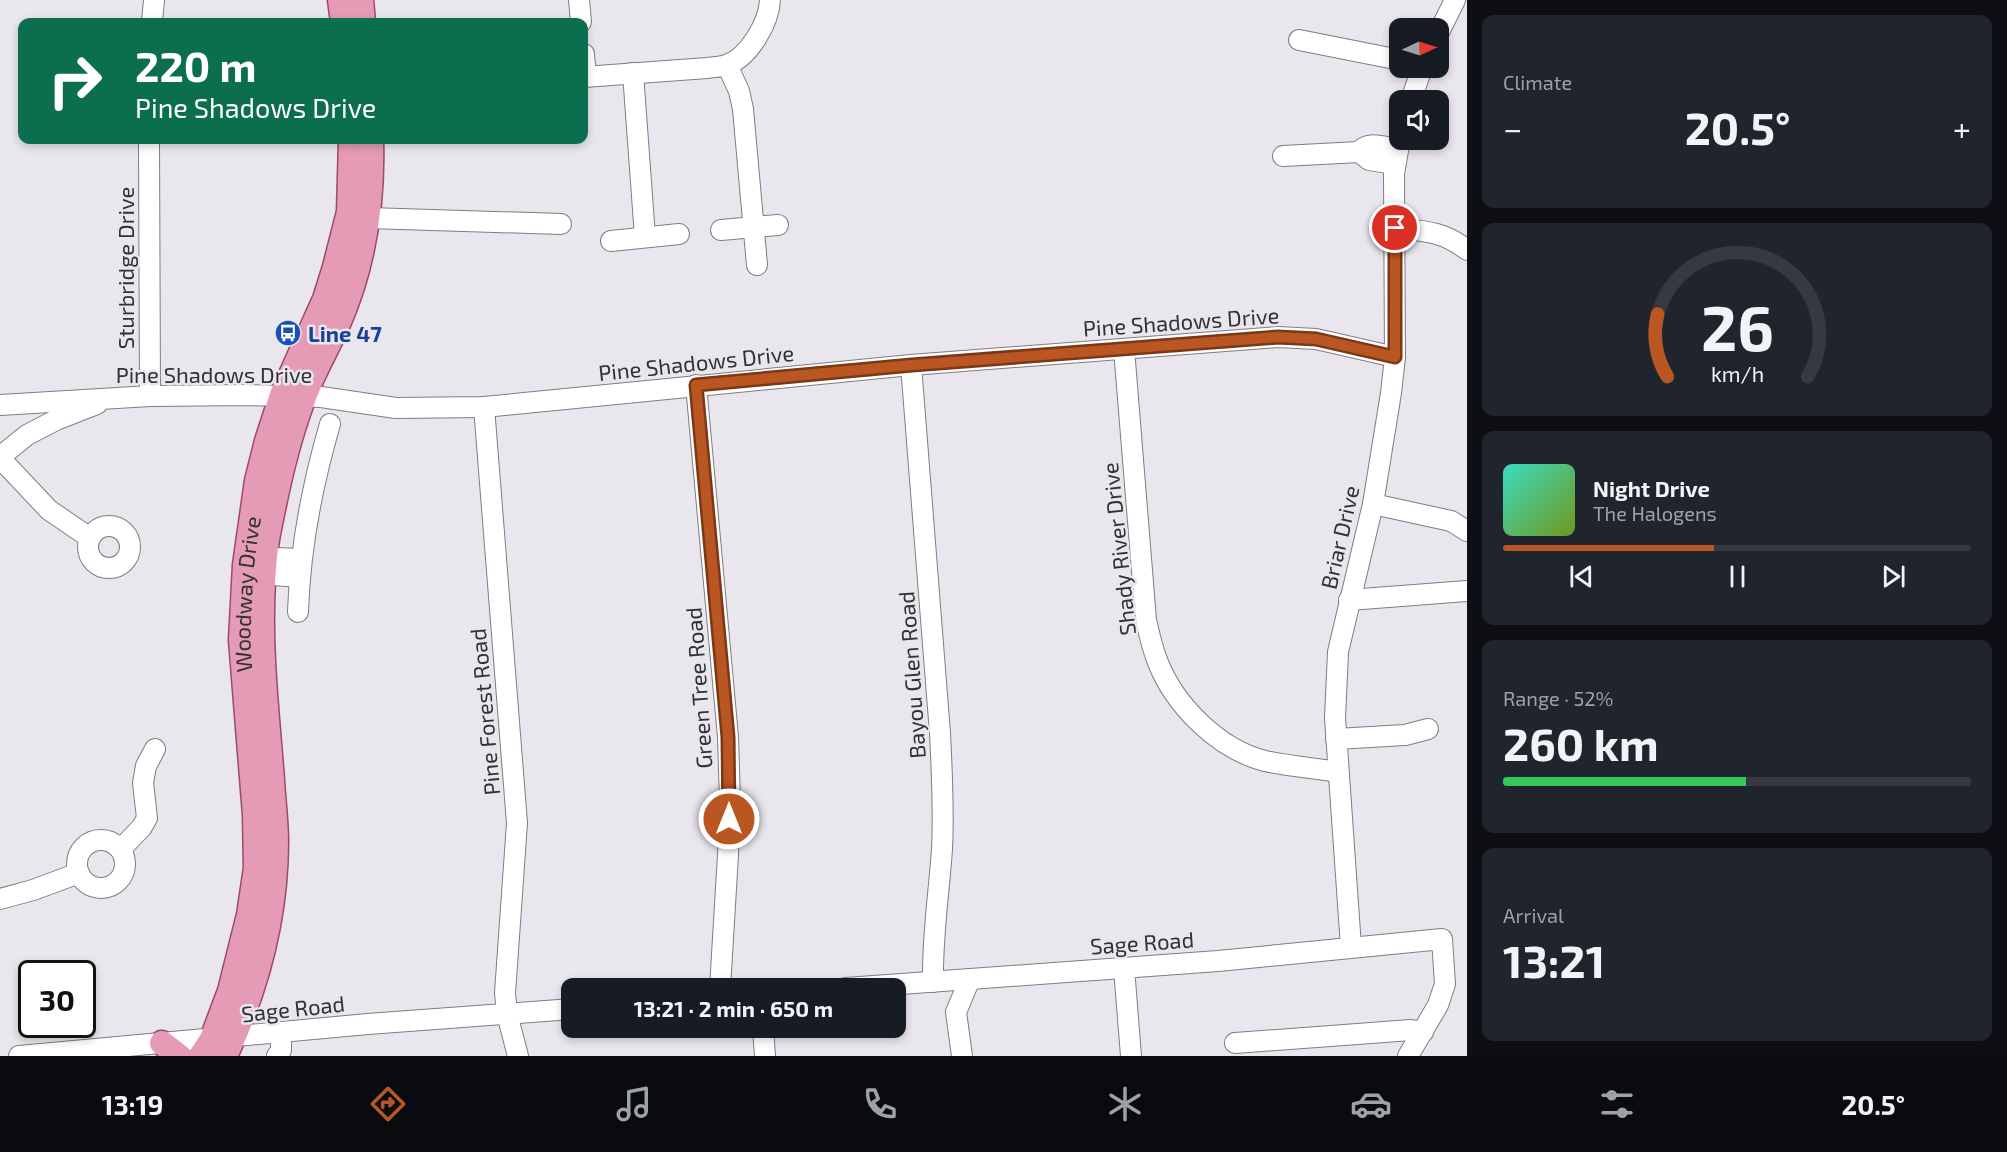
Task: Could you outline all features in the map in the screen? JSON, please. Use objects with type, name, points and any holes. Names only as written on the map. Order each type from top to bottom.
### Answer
[{"type":"main road","points":[[340,0],[342,18]]},
{"type":"main road","points":[[361,0],[363,18]]},
{"type":"main road","name":"Woodway Drive","points":[[293,396],[314,324],[325,299],[349,212],[351,144]]},
{"type":"main road","name":"Woodway Drive","points":[[218,1047],[249,915],[266,868],[255,815],[262,653],[255,566],[257,481],[267,441],[338,323],[353,285],[369,218],[371,144]]},
{"type":"street","points":[[152,18],[154,0]]},
{"type":"street","points":[[579,0],[581,18]]},
{"type":"street","points":[[588,77],[727,65],[741,57],[753,41],[764,23],[771,0]]},
{"type":"street","points":[[1446,18],[1455,0]]},
{"type":"street","points":[[1299,40],[1389,58]]},
{"type":"street","points":[[727,65],[740,91],[743,109],[757,265]]},
{"type":"street","points":[[633,74],[645,237]]},
{"type":"street","name":"Sturbridge Drive","points":[[149,144],[150,396]]},
{"type":"street","points":[[1283,156],[1359,152],[1369,160],[1397,151]]},
{"type":"street","name":"Briar Drive","points":[[1351,947],[1335,718],[1338,652],[1384,444],[1395,357],[1397,151]]},
{"type":"street","points":[[369,218],[561,224]]},
{"type":"street","points":[[721,230],[778,225]]},
{"type":"street","points":[[1395,228],[1437,233],[1453,239],[1467,250]]},
{"type":"street","points":[[611,241],[679,234]]},
{"type":"street","name":"Pine Shadows Drive","points":[[0,405],[150,396],[293,396],[321,397],[396,408],[484,407],[912,365],[1278,337],[1316,339],[1395,357]]},
{"type":"street","name":"Shady River Drive","points":[[1124,349],[1146,620],[1157,661],[1175,694],[1197,721],[1223,742],[1264,760],[1338,772]]},
{"type":"street","name":"Bayou Glen Road","points":[[912,365],[940,733],[942,791],[942,845],[932,959],[933,982]]},
{"type":"street","name":"Green Tree Road","points":[[696,385],[728,737],[730,801],[721,978]]},
{"type":"street","points":[[90,538],[49,510],[0,458],[27,435],[56,420],[110,399]]},
{"type":"street","name":"Pine Forest Road","points":[[484,407],[517,823],[505,993],[507,1014],[518,1056]]},
{"type":"street","points":[[298,612],[300,568],[312,494],[330,424]]},
{"type":"street","points":[[1372,504],[1441,518],[1467,531]]},
{"type":"street","points":[[255,566],[273,575],[300,568]]},
{"type":"street","points":[[1349,600],[1467,591]]},
{"type":"street","points":[[1336,739],[1405,735],[1428,729]]},
{"type":"street","points":[[121,849],[142,827],[147,818],[143,783],[146,766],[154,749]]},
{"type":"street","points":[[108,840],[121,849],[125,857],[124,873],[114,885],[98,888],[83,880],[79,873],[78,858],[81,851],[93,841],[108,840]]},
{"type":"street","points":[[1,898],[33,890],[79,873]]},
{"type":"street","name":"Sage Road","points":[[906,984],[1218,961],[1442,939],[1445,984],[1438,1005],[1423,1032]]},
{"type":"street","points":[[1124,968],[1131,1056]]},
{"type":"street","points":[[963,1056],[956,1012],[970,979]]},
{"type":"street","name":"Sage Road","points":[[19,1056],[218,1047],[281,1033],[561,1010]]},
{"type":"street","points":[[1235,1043],[1411,1030],[1423,1032],[1408,1056]]},
{"type":"street","points":[[277,1056],[280,1050],[281,1033]]},
{"type":"street","points":[[764,1038],[765,1056]]},
{"type":"place","name":"Line 47","points":[[288,333]]},
{"type":"route","points":[[729,819],[728,737],[696,385],[912,365],[1278,337],[1316,339],[1395,357],[1395,228]]}]
